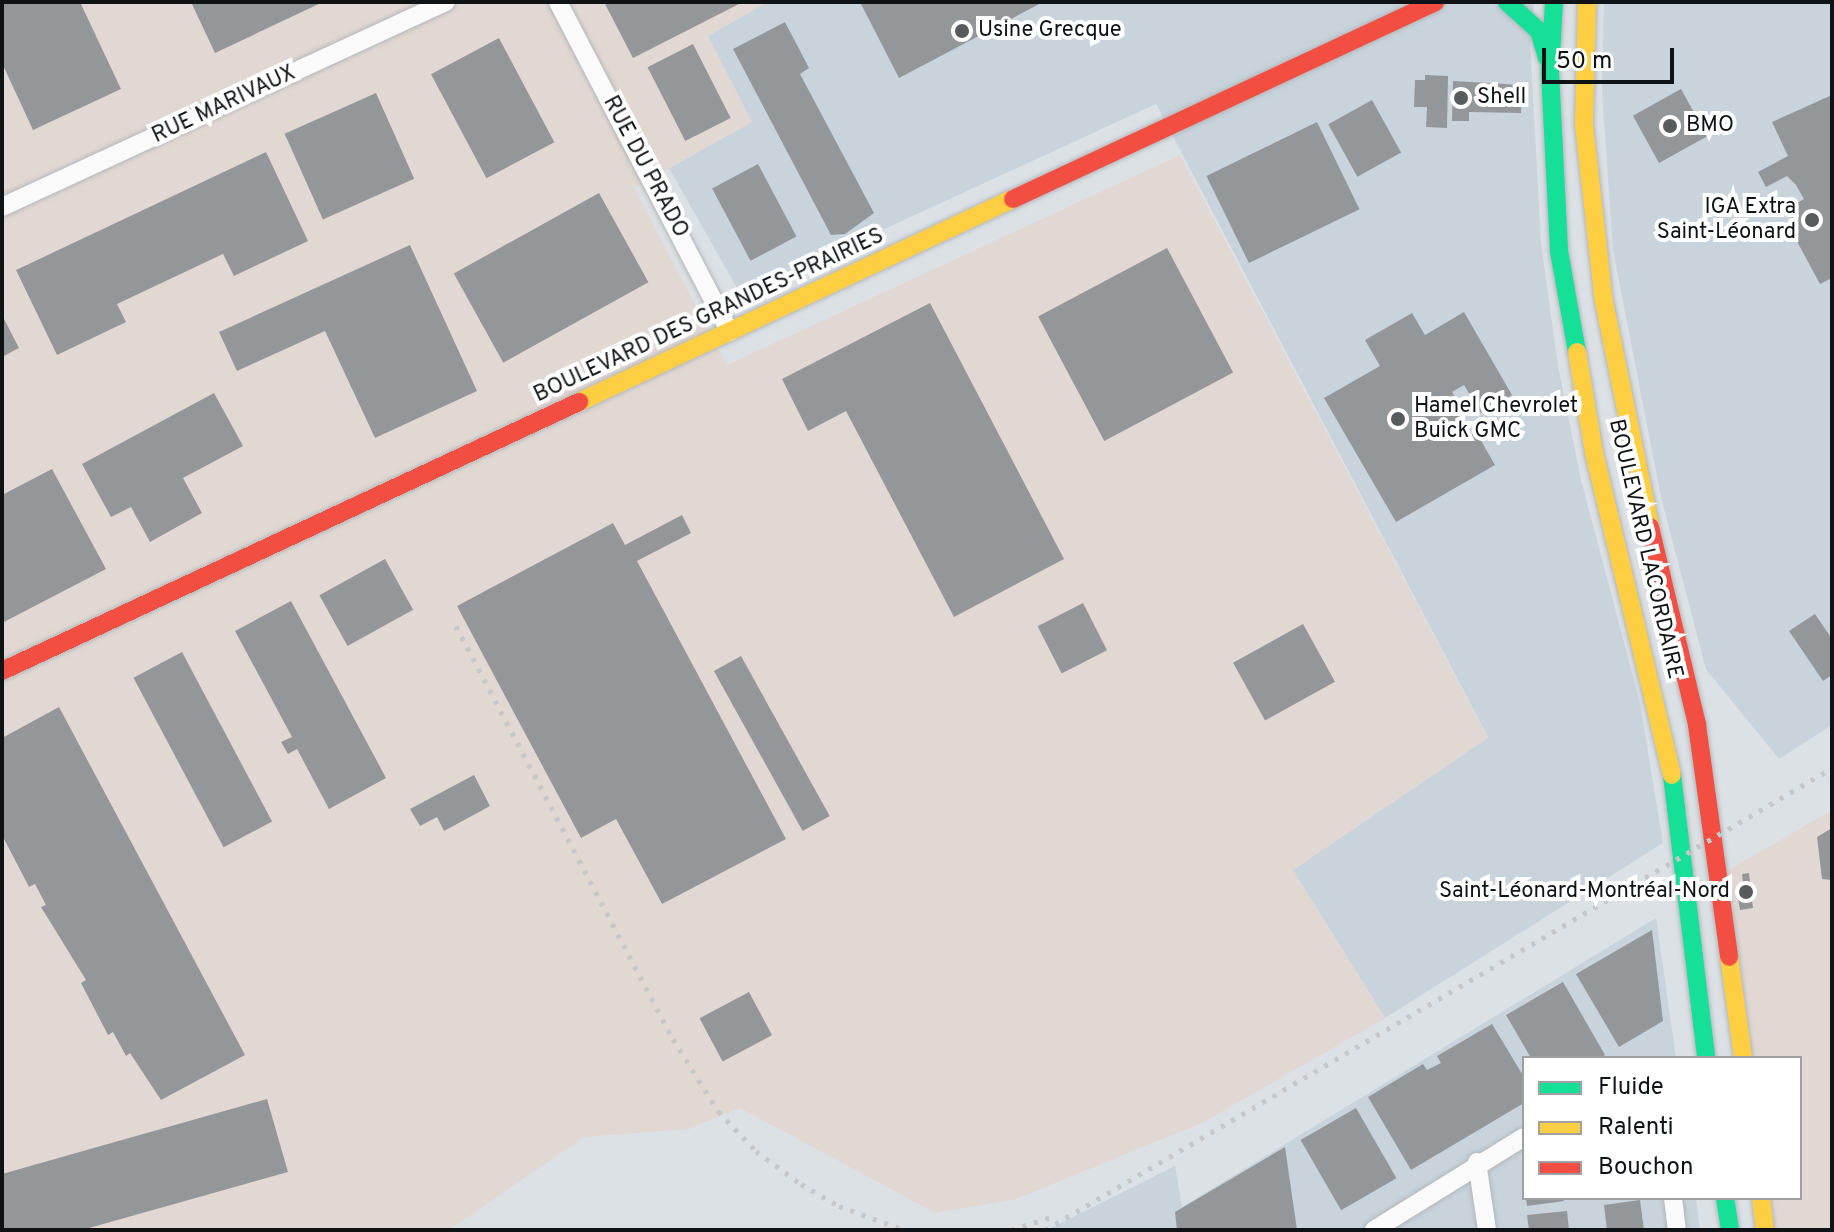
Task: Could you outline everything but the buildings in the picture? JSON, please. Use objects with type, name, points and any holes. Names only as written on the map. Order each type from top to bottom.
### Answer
[{"type":"main road","points":[[1507,2],[1539,31],[1550,72]]},
{"type":"main road","name":"BOULEVARD LACORDAIRE","points":[[1554,2],[1550,72],[1553,193],[1561,262],[1605,506],[1673,778],[1706,1056]]},
{"type":"main road","name":"BOULEVARD LACORDAIRE","points":[[1587,2],[1584,125],[1604,302],[1630,445],[1697,725],[1743,1056]]},
{"type":"main road","name":"BOULEVARD DES GRANDES-PRAIRIES","points":[[2,671],[1436,3]]},
{"type":"main road","points":[[1725,1200],[1730,1230]]},
{"type":"main road","points":[[1761,1200],[1765,1230]]},
{"type":"street","name":"RUE MARIVAUX","points":[[2,207],[446,2]]},
{"type":"street","name":"RUE DU PRADO","points":[[558,2],[730,332]]},
{"type":"street","points":[[1374,1230],[1477,1162],[1522,1138]]},
{"type":"street","points":[[1477,1162],[1487,1230]]},
{"type":"street","points":[[1673,1200],[1677,1230]]},
{"type":"shaded area","points":[[2,2],[767,2],[708,36],[752,122],[634,188],[727,365],[1180,155],[1488,738],[1293,870],[1385,1018],[1202,1123],[1016,1199],[935,1213],[740,1108],[689,1129],[584,1137],[449,1230],[2,1230]]},
{"type":"shaded area","points":[[767,2],[1534,2],[1530,43],[1541,243],[1558,366],[1581,480],[1640,703],[1663,843],[1385,1018],[1293,870],[1488,737],[1156,104],[741,295],[669,168],[751,122],[708,36]]},
{"type":"shaded area","points":[[1604,2],[1832,2],[1832,725],[1779,759],[1706,669],[1661,497],[1613,250],[1602,92]]},
{"type":"shaded area","points":[[1832,810],[1832,1230],[1765,1230],[1761,1200],[1802,1200],[1802,1056],[1743,1056],[1719,876]]},
{"type":"shaded area","points":[[1656,918],[1676,1056],[1522,1056],[1522,1200],[1696,1200],[1700,1230],[1047,1230],[1175,1166],[1182,1207]]},
{"type":"railway","points":[[456,626],[673,1039],[718,1111],[756,1151],[801,1184],[839,1206],[904,1230]]},
{"type":"railway","points":[[1045,1230],[1832,768]]},
{"type":"railway","points":[[1011,1230],[1057,1215]]},
{"type":"traffic: fast","points":[[1507,2],[1539,31],[1547,58]]},
{"type":"traffic: fast","points":[[1554,2],[1550,72],[1559,251],[1577,352]]},
{"type":"traffic: fast","points":[[1672,775],[1706,1056]]},
{"type":"traffic: fast","points":[[1725,1200],[1730,1230]]},
{"type":"traffic: slow","points":[[1587,2],[1584,125],[1604,302],[1650,527]]},
{"type":"traffic: slow","points":[[579,402],[1013,199]]},
{"type":"traffic: slow","points":[[1577,352],[1594,453],[1672,775]]},
{"type":"traffic: slow","points":[[1729,957],[1743,1056]]},
{"type":"traffic: slow","points":[[1761,1200],[1765,1230]]},
{"type":"traffic: jam","points":[[1013,199],[1435,2]]},
{"type":"traffic: jam","points":[[2,671],[579,402]]},
{"type":"traffic: jam","points":[[1650,527],[1697,725],[1729,957]]},
{"type":"place","name":"Usine Grecque","points":[[962,31]]},
{"type":"place","name":"Shell","points":[[1461,98]]},
{"type":"place","name":"BMO","points":[[1670,126]]},
{"type":"place","name":"IGA Extra Saint-Léonard","points":[[1812,220]]},
{"type":"place","name":"Hamel Chevrolet Buick GMC","points":[[1398,419]]},
{"type":"place","name":"Saint-Léonard-Montréal-Nord","points":[[1746,892]]}]
